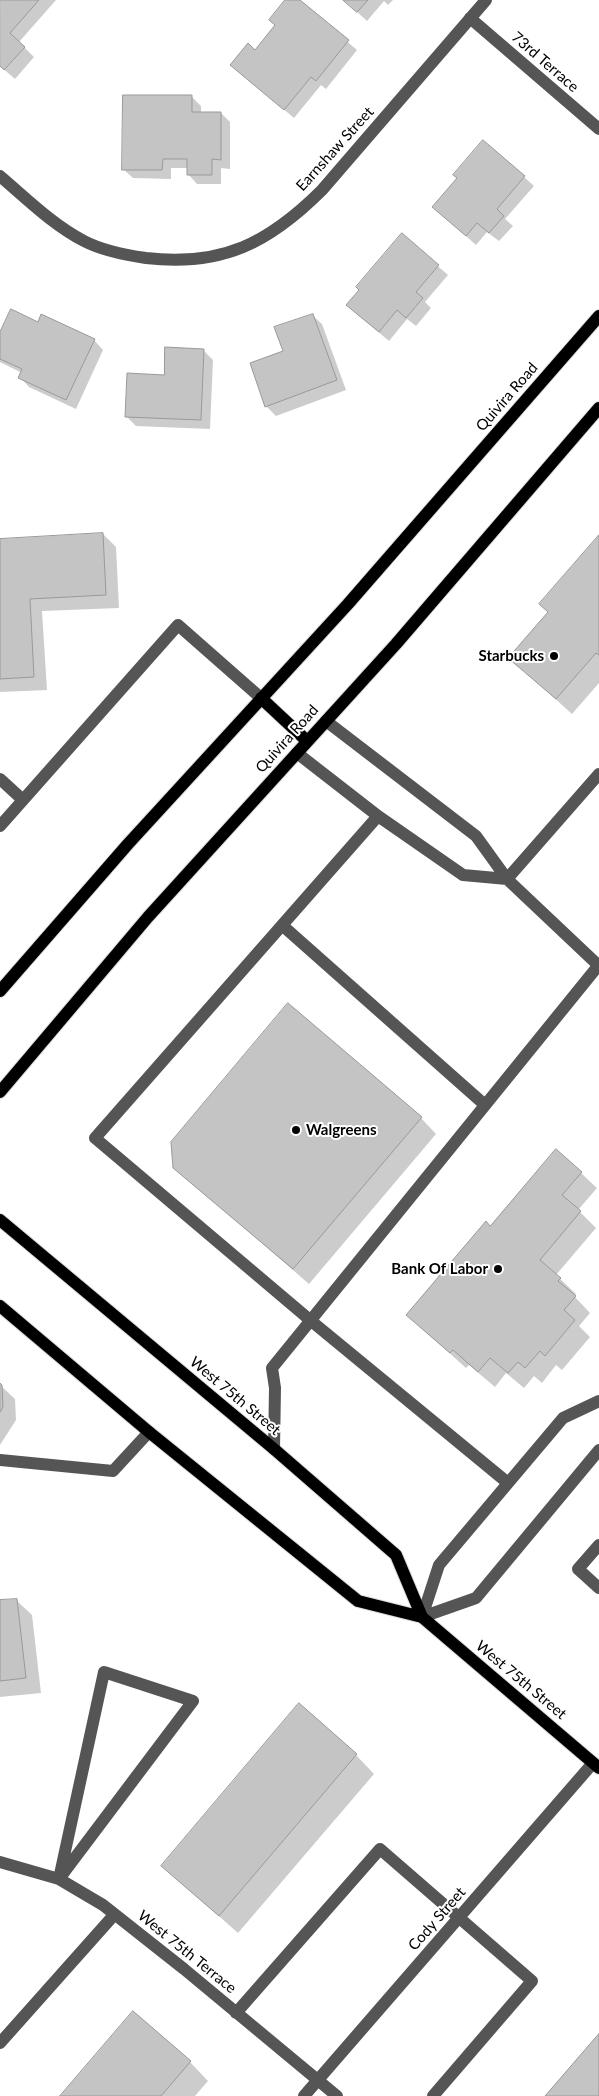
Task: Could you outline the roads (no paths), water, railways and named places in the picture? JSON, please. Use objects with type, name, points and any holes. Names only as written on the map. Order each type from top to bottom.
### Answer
[{"type":"main road","name":"Quivira Road","points":[[0,991],[128,844],[348,604],[599,316]]},
{"type":"main road","name":"Quivira Road","points":[[0,1092],[148,917],[396,644],[599,408]]},
{"type":"main road","points":[[261,698],[307,741]]},
{"type":"main road","name":"West 75th Street","points":[[0,1220],[274,1449],[396,1555],[422,1617]]},
{"type":"main road","name":"West 75th Street","points":[[0,1306],[149,1432],[358,1601],[422,1617],[596,1765]]},
{"type":"street","name":"Earnshaw Street","points":[[0,176],[52,221],[85,242],[123,255],[170,261],[210,258],[250,245],[295,217],[322,190],[486,0]]},
{"type":"street","name":"73rd Terrace","points":[[470,18],[599,129]]},
{"type":"street","points":[[0,826],[178,625],[261,698]]},
{"type":"street","points":[[274,1449],[276,1388],[272,1368],[599,966],[507,879],[476,836],[326,721]]},
{"type":"street","points":[[297,753],[378,816],[463,875],[507,879]]},
{"type":"street","points":[[507,879],[599,774]]},
{"type":"street","points":[[0,779],[24,800]]},
{"type":"street","points":[[378,816],[95,1138],[310,1320],[508,1483]]},
{"type":"street","points":[[283,926],[485,1105]]},
{"type":"street","points":[[422,1617],[439,1565],[563,1418],[599,1400]]},
{"type":"street","points":[[0,1460],[113,1471],[149,1432]]},
{"type":"street","points":[[422,1617],[476,1598],[599,1450]]},
{"type":"street","points":[[599,1545],[578,1569],[599,1588]]},
{"type":"street","points":[[104,1672],[193,1701],[100,1825],[59,1879],[104,1672]]},
{"type":"street","name":"Cody Street","points":[[304,2096],[596,1765]]},
{"type":"street","points":[[236,2013],[380,1849],[532,1981],[433,2096]]},
{"type":"street","name":"West 75th Terrace","points":[[0,1862],[59,1879],[114,1915],[337,2096]]},
{"type":"street","points":[[0,2043],[114,1915]]},
{"type":"place","name":"Starbucks","points":[[554,656]]},
{"type":"place","name":"Walgreens","points":[[296,1130]]},
{"type":"place","name":"Bank Of Labor","points":[[498,1269]]}]
